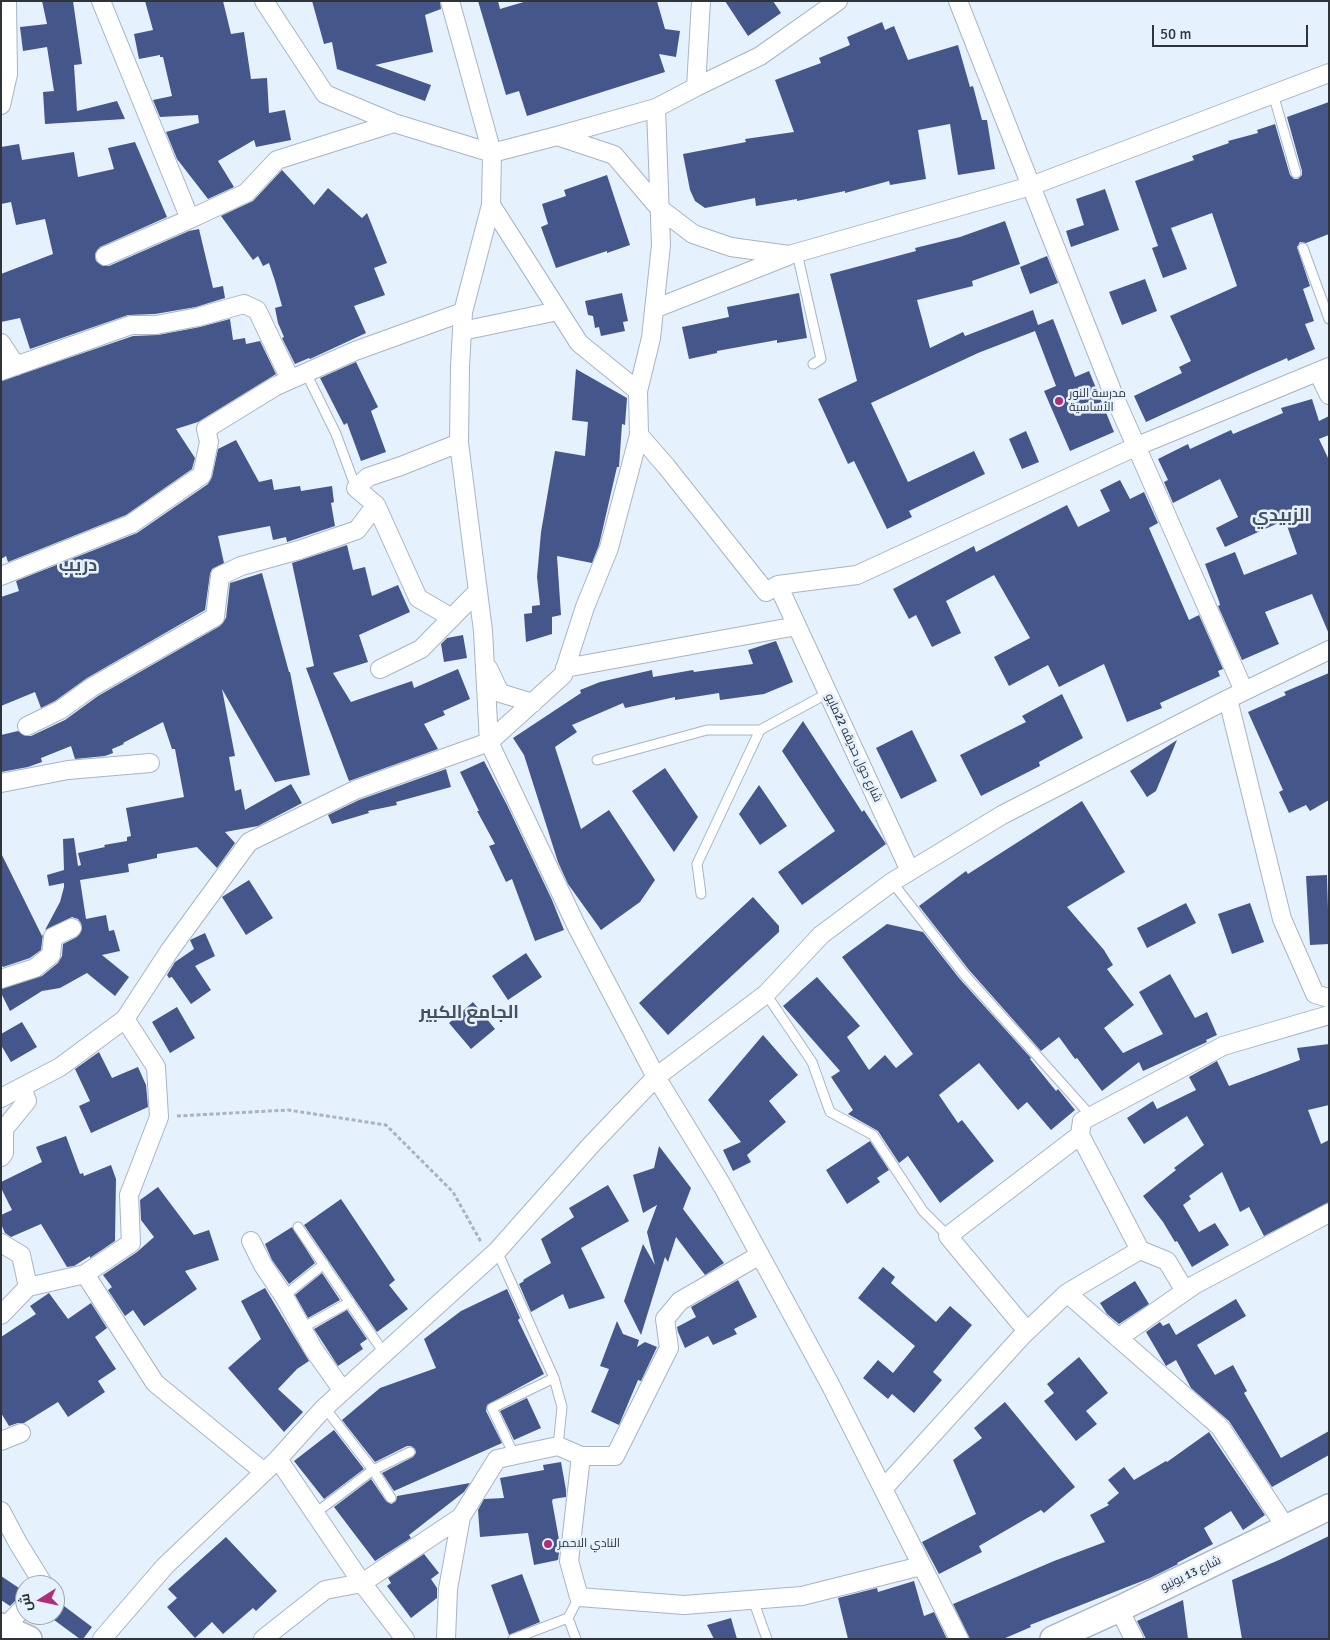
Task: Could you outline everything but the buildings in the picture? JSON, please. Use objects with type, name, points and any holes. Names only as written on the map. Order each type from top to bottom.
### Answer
[{"type":"street","points":[[1,106],[8,74],[7,1]]},
{"type":"street","points":[[101,1],[190,219]]},
{"type":"street","points":[[264,1],[325,94],[394,123],[492,153],[656,108],[760,56],[838,1]]},
{"type":"street","points":[[450,1],[492,153],[491,205],[463,312],[459,443],[478,592],[489,742],[576,925],[656,1078],[723,1187],[831,1386],[959,1639]]},
{"type":"street","points":[[696,87],[702,1]]},
{"type":"street","points":[[958,1],[1135,447],[1244,691]]},
{"type":"street","points":[[654,309],[793,254],[1031,186],[1329,73]]},
{"type":"street","points":[[1,1098],[60,1067],[125,1019],[170,950],[249,842],[355,790],[489,742],[563,676],[585,607],[609,548],[639,435],[638,391],[651,338],[661,244],[656,108]]},
{"type":"street","points":[[105,256],[246,193],[276,160],[394,123]]},
{"type":"street","points":[[557,136],[614,155],[659,208],[693,234],[731,247],[793,254]]},
{"type":"street","points":[[491,205],[579,342],[638,391]]},
{"type":"street","points":[[1,343],[8,369],[131,325],[156,325],[198,317],[244,304],[257,310],[298,376]]},
{"type":"street","points":[[462,331],[558,311]]},
{"type":"street","points":[[1,576],[131,524],[202,475],[209,442],[206,429],[276,386],[355,351],[463,312]]},
{"type":"street","points":[[639,435],[766,592],[778,585],[857,575],[1135,447],[1324,369],[1329,395]]},
{"type":"street","points":[[452,618],[418,598],[378,508],[356,488],[368,476],[400,466],[459,443]]},
{"type":"street","points":[[27,726],[60,710],[92,687],[215,617],[220,576],[241,566],[299,550],[357,530],[376,505]]},
{"type":"street","name":"شارع حول حديقه 22مايو","points":[[778,585],[910,871]]},
{"type":"street","points":[[380,669],[421,649],[478,592]]},
{"type":"street","points":[[565,668],[797,626]]},
{"type":"street","points":[[102,1639],[164,1566],[278,1459],[325,1408],[493,1254],[591,1145],[656,1078],[766,994],[821,935],[892,882],[1002,815],[1228,699],[1329,650]]},
{"type":"street","points":[[484,660],[500,693],[533,703]]},
{"type":"street","points":[[1228,699],[1282,920],[1315,994],[1329,998]]},
{"type":"street","points":[[1,783],[68,770],[150,763]]},
{"type":"street","points":[[1,979],[35,968],[51,955],[53,937],[72,928]]},
{"type":"street","points":[[1185,1291],[1168,1261],[1140,1250],[1080,1134],[1082,1121],[1223,1046],[1329,1015]]},
{"type":"street","points":[[1,1315],[28,1287],[85,1274],[131,1243],[129,1195],[159,1117],[156,1067],[125,1019]]},
{"type":"street","points":[[1,1157],[4,1153],[4,1129],[27,1101],[22,1087]]},
{"type":"street","points":[[1027,1331],[948,1236],[1080,1134]]},
{"type":"street","points":[[1118,1338],[1185,1291],[1329,1214]]},
{"type":"street","points":[[251,1241],[263,1265],[284,1296],[314,1350],[343,1391]]},
{"type":"street","points":[[1,1243],[21,1255],[28,1287]]},
{"type":"street","points":[[882,1489],[1027,1331],[1067,1293],[1140,1250]]},
{"type":"street","points":[[446,1639],[448,1589],[462,1518],[497,1459],[558,1446],[581,1456],[615,1456],[669,1348],[665,1319],[680,1300],[760,1255]]},
{"type":"street","points":[[85,1274],[155,1383],[264,1472]]},
{"type":"street","points":[[1067,1293],[1220,1426],[1287,1529]]},
{"type":"street","points":[[1,1441],[21,1433]]},
{"type":"street","points":[[581,1456],[569,1561],[579,1597],[684,1605],[802,1596],[921,1566]]},
{"type":"street","points":[[278,1459],[362,1583],[405,1639]]},
{"type":"street","name":"شارع 13 يونيو","points":[[1052,1639],[1120,1609],[1329,1507]]},
{"type":"street","points":[[1,1511],[38,1575]]},
{"type":"street","points":[[263,1639],[325,1590],[362,1583],[462,1518]]},
{"type":"street","points":[[1120,1609],[1134,1639]]},
{"type":"street","points":[[15,1615],[3,1626],[29,1639]]},
{"type":"lane","points":[[1273,94],[1296,173]]},
{"type":"lane","points":[[1303,248],[1329,319]]},
{"type":"lane","points":[[793,254],[821,359],[813,364]]},
{"type":"lane","points":[[298,376],[336,434],[356,488]]},
{"type":"lane","points":[[597,760],[707,730],[760,730],[828,693]]},
{"type":"lane","points":[[701,894],[697,864],[760,730]]},
{"type":"lane","points":[[892,882],[964,974],[1091,1116]]},
{"type":"lane","points":[[766,994],[812,1062],[830,1112],[873,1135],[923,1211],[948,1236]]},
{"type":"lane","points":[[298,1227],[384,1353]]},
{"type":"lane","points":[[493,1254],[554,1378],[562,1407],[558,1446]]},
{"type":"lane","points":[[284,1296],[324,1264]]},
{"type":"lane","points":[[302,1328],[350,1302]]},
{"type":"lane","points":[[514,1455],[492,1408],[554,1378]]},
{"type":"lane","points":[[325,1408],[391,1498]]},
{"type":"lane","points":[[314,1514],[372,1470],[410,1452]]},
{"type":"lane","points":[[513,1639],[568,1618],[579,1597]]},
{"type":"lane","points":[[753,1600],[767,1639]]},
{"type":"lane","points":[[568,1618],[576,1639]]},
{"type":"path","points":[[159,1117],[288,1110],[386,1125],[453,1192],[493,1254]]},
{"type":"place","name":"مدرسة النور الأساسية","points":[[1059,401]]},
{"type":"place","name":"النادي الاحمر","points":[[548,1544]]},
{"type":"district","name":"الزبيدي","points":[[1281,516]]},
{"type":"district","name":"دريب","points":[[78,566]]},
{"type":"district","name":"الجامع الكبير","points":[[469,1013]]}]
